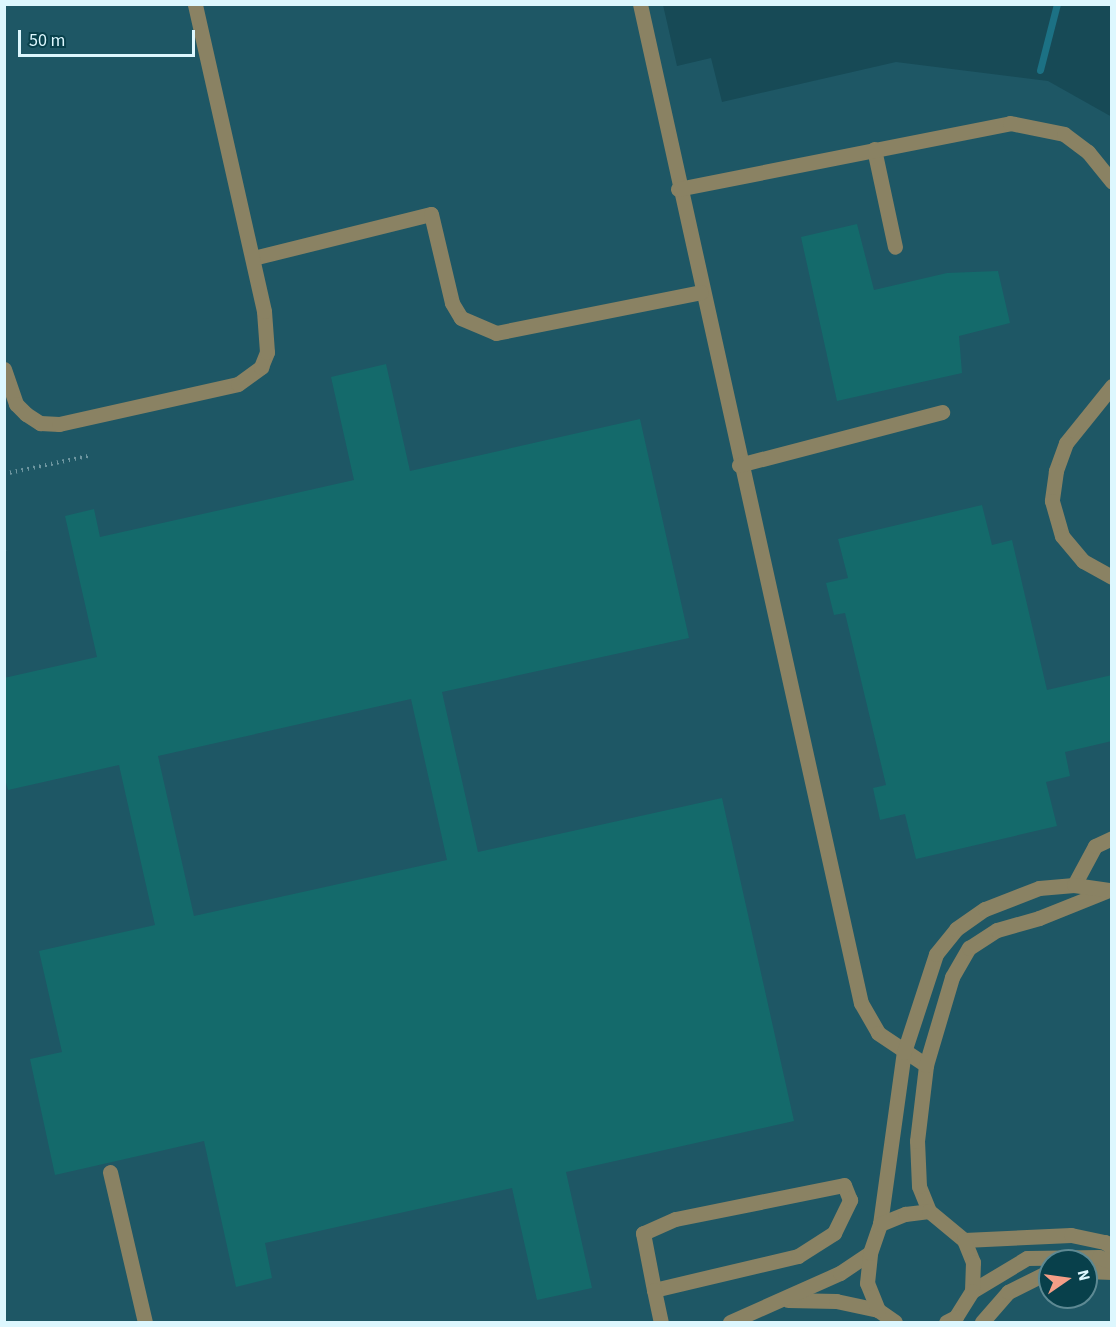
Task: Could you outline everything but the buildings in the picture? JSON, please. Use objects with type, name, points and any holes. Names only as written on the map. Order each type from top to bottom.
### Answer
[{"type":"lane","points":[[4,369],[12,396],[26,414],[40,423],[59,424],[238,384],[261,368],[267,352],[267,331],[253,258],[195,4]]},
{"type":"lane","points":[[640,4],[678,189],[861,1003],[878,1033],[926,1065]]},
{"type":"lane","points":[[678,189],[978,127],[1010,123],[1036,125],[1064,134],[1080,146],[1112,182]]},
{"type":"lane","points":[[874,149],[895,247]]},
{"type":"lane","points":[[253,258],[431,214],[452,303],[461,318],[496,333],[701,292]]},
{"type":"lane","points":[[1112,386],[1066,443],[1056,471],[1052,501],[1062,536],[1083,561],[1112,577]]},
{"type":"lane","points":[[740,465],[942,412]]},
{"type":"lane","points":[[1074,885],[1095,846],[1112,838]]},
{"type":"lane","points":[[878,1310],[867,1283],[870,1253],[880,1224],[904,1052],[936,954],[956,928],[985,909],[1039,888],[1074,885],[1110,890]]},
{"type":"lane","points":[[972,1291],[973,1262],[964,1240],[929,1211],[919,1186],[917,1141],[926,1065],[952,977],[969,948],[997,930],[1040,918],[1110,890]]},
{"type":"lane","points":[[110,1172],[145,1323]]},
{"type":"lane","points":[[654,1290],[798,1256],[834,1233],[850,1200],[844,1185],[675,1219],[643,1233],[654,1290],[661,1323]]},
{"type":"lane","points":[[880,1224],[905,1214],[929,1211]]},
{"type":"lane","points":[[964,1240],[1071,1235],[1105,1242],[1112,1248]]},
{"type":"lane","points":[[729,1323],[754,1309],[785,1300],[870,1253]]},
{"type":"lane","points":[[946,1323],[956,1317],[972,1291],[1027,1258],[1099,1257],[1112,1262]]},
{"type":"lane","points":[[982,1323],[1008,1292],[1038,1277]]},
{"type":"lane","points":[[785,1300],[836,1301],[878,1310],[895,1323]]},
{"type":"path","points":[[4,474],[88,456]]},
{"type":"shaded area","points":[[5,5],[663,5],[677,66],[711,58],[722,102],[896,62],[1048,81],[1112,117],[1111,1322],[5,1322]]},
{"type":"waterway","points":[[1040,70],[1057,4]]}]
